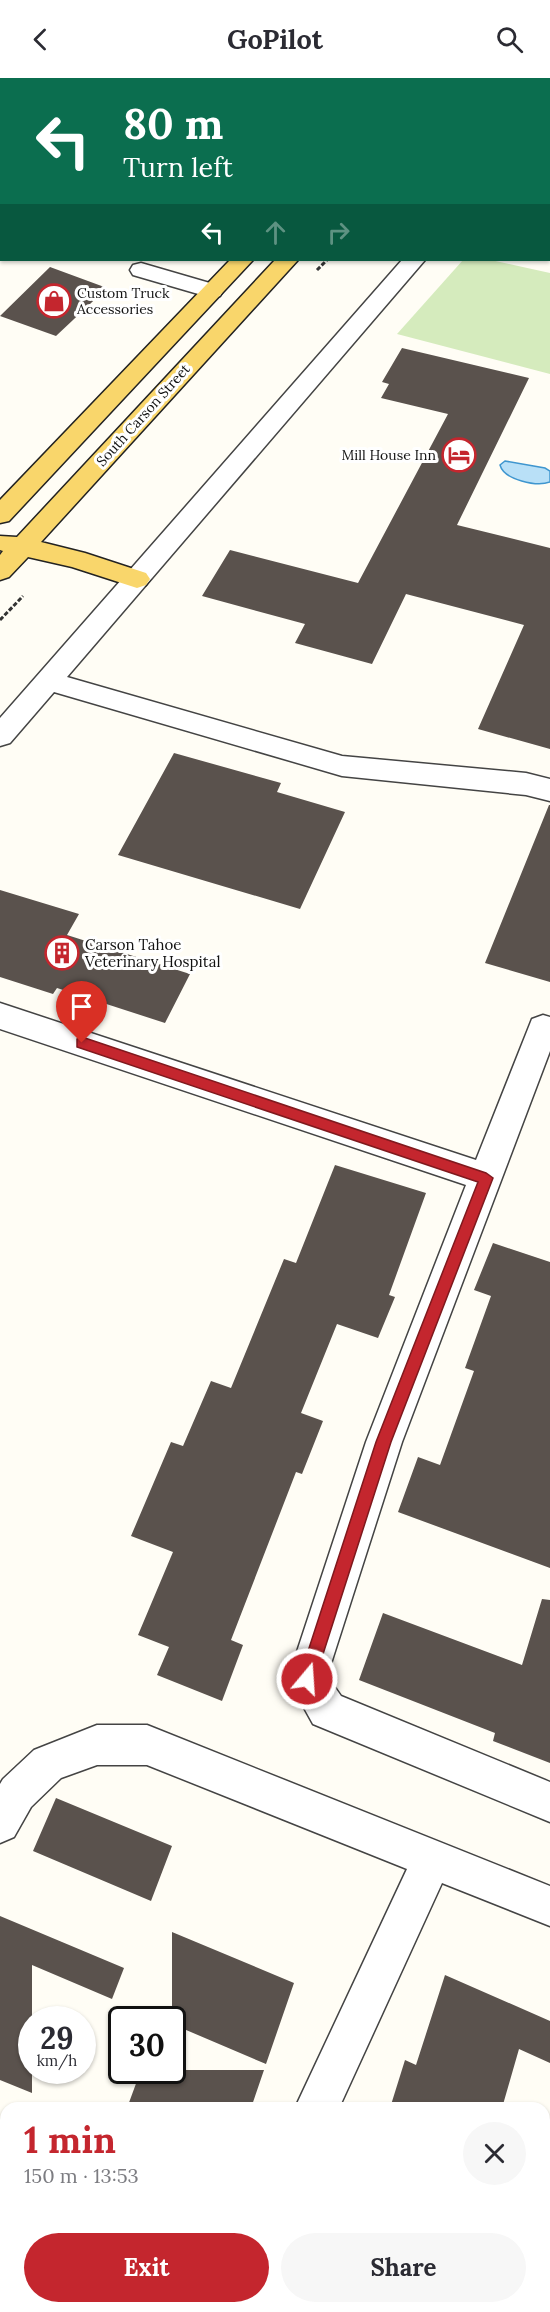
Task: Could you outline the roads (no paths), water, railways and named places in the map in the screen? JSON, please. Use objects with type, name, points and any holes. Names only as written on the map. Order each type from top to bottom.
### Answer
[{"type":"main road","points":[[0,515],[241,261]]},
{"type":"main road","name":"South Carson Street","points":[[0,571],[11,544],[285,261]]},
{"type":"main road","points":[[11,544],[76,559],[137,579]]},
{"type":"street","points":[[0,736],[413,261]]},
{"type":"street","points":[[141,270],[212,291]]},
{"type":"street","points":[[48,681],[342,766],[526,784],[550,790]]},
{"type":"street","points":[[0,1016],[486,1178]]},
{"type":"street","points":[[550,1030],[543,1028],[384,1442],[307,1679],[327,1710],[550,1802]]},
{"type":"street","points":[[0,1823],[17,1793],[48,1764],[97,1745],[147,1745],[550,1906]]},
{"type":"street","points":[[319,2102],[433,1858]]},
{"type":"water","points":[[505,461],[545,468],[550,471],[550,482],[537,484],[514,478],[508,475],[500,465]]},
{"type":"place","name":"Custom Truck Accessories","points":[[54,301]]},
{"type":"place","name":"Mill House Inn","points":[[459,455]]},
{"type":"place","name":"Carson Tahoe Veterinary Hospital","points":[[62,953]]}]
